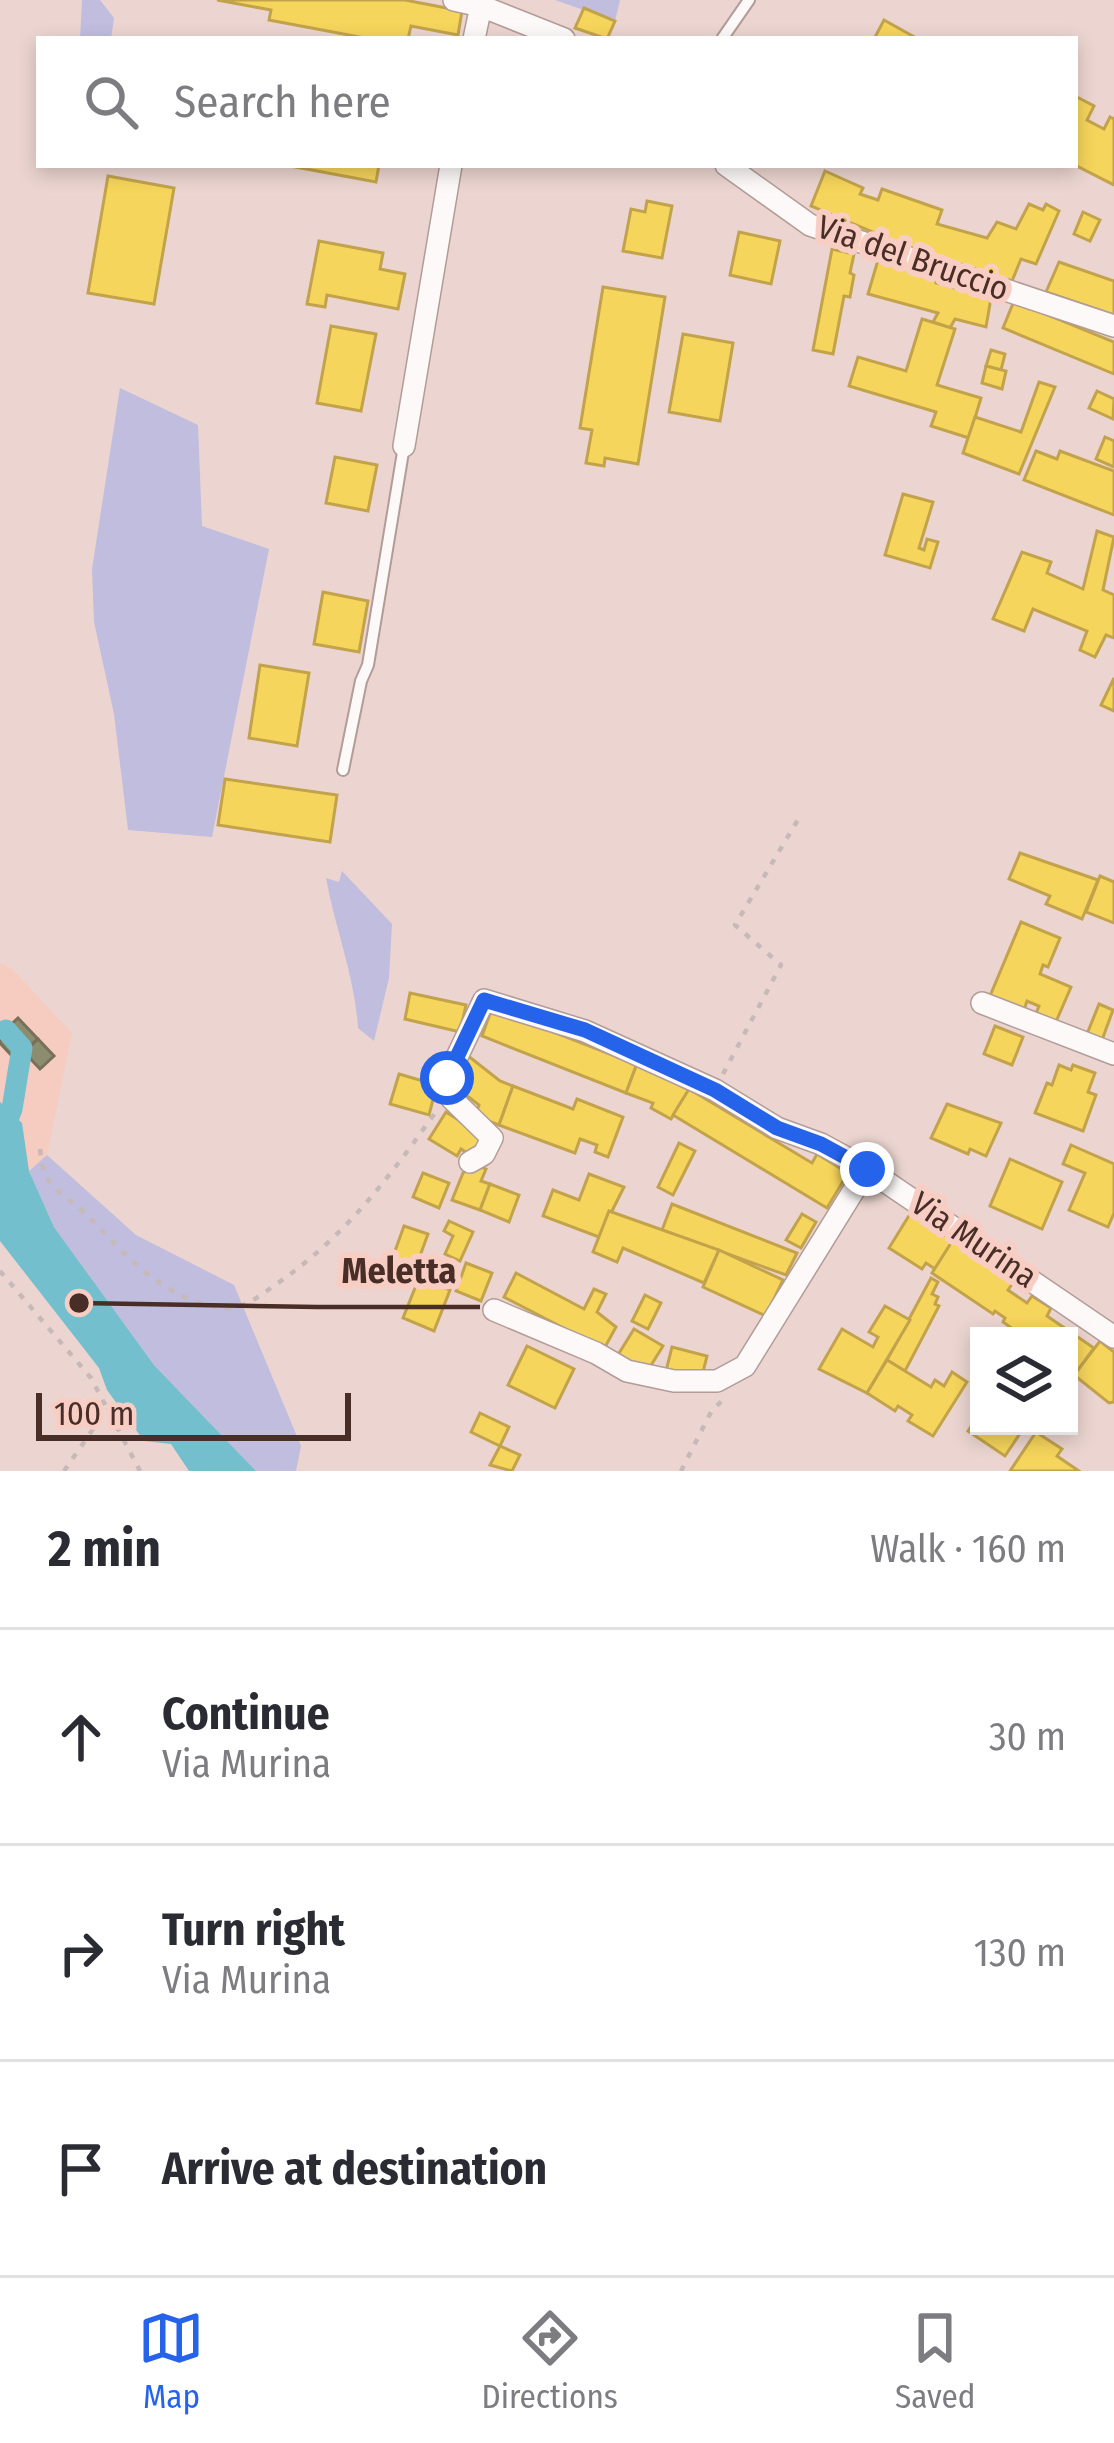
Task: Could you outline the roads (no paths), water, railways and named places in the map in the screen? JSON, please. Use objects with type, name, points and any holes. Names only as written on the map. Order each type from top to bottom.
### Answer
[{"type":"street","points":[[454,0],[556,36]]},
{"type":"street","points":[[475,36],[481,6]]},
{"type":"street","points":[[404,446],[450,168]]},
{"type":"street","name":"Via del Bruccio","points":[[730,168],[810,225],[1114,326]]},
{"type":"street","name":"Via Murina","points":[[470,1162],[484,1154],[492,1138],[452,1099],[447,1078],[484,1000],[585,1030],[715,1090],[777,1128],[821,1144],[867,1169],[1114,1337]]},
{"type":"street","points":[[982,1003],[1114,1054]]},
{"type":"street","points":[[494,1310],[596,1353],[627,1372],[674,1381],[717,1382],[745,1366],[867,1169]]},
{"type":"lane","points":[[724,36],[748,0]]},
{"type":"lane","points":[[344,770],[368,665],[404,446]]},
{"type":"water","points":[[0,1102],[22,1123],[29,1171],[54,1227],[154,1365],[256,1471],[189,1471],[171,1444],[144,1441],[107,1390],[99,1368],[0,1241]]},
{"type":"waterway","points":[[0,1139],[12,1109],[22,1048],[6,1030]]},
{"type":"place","name":"Meletta","points":[[79,1303]]}]
